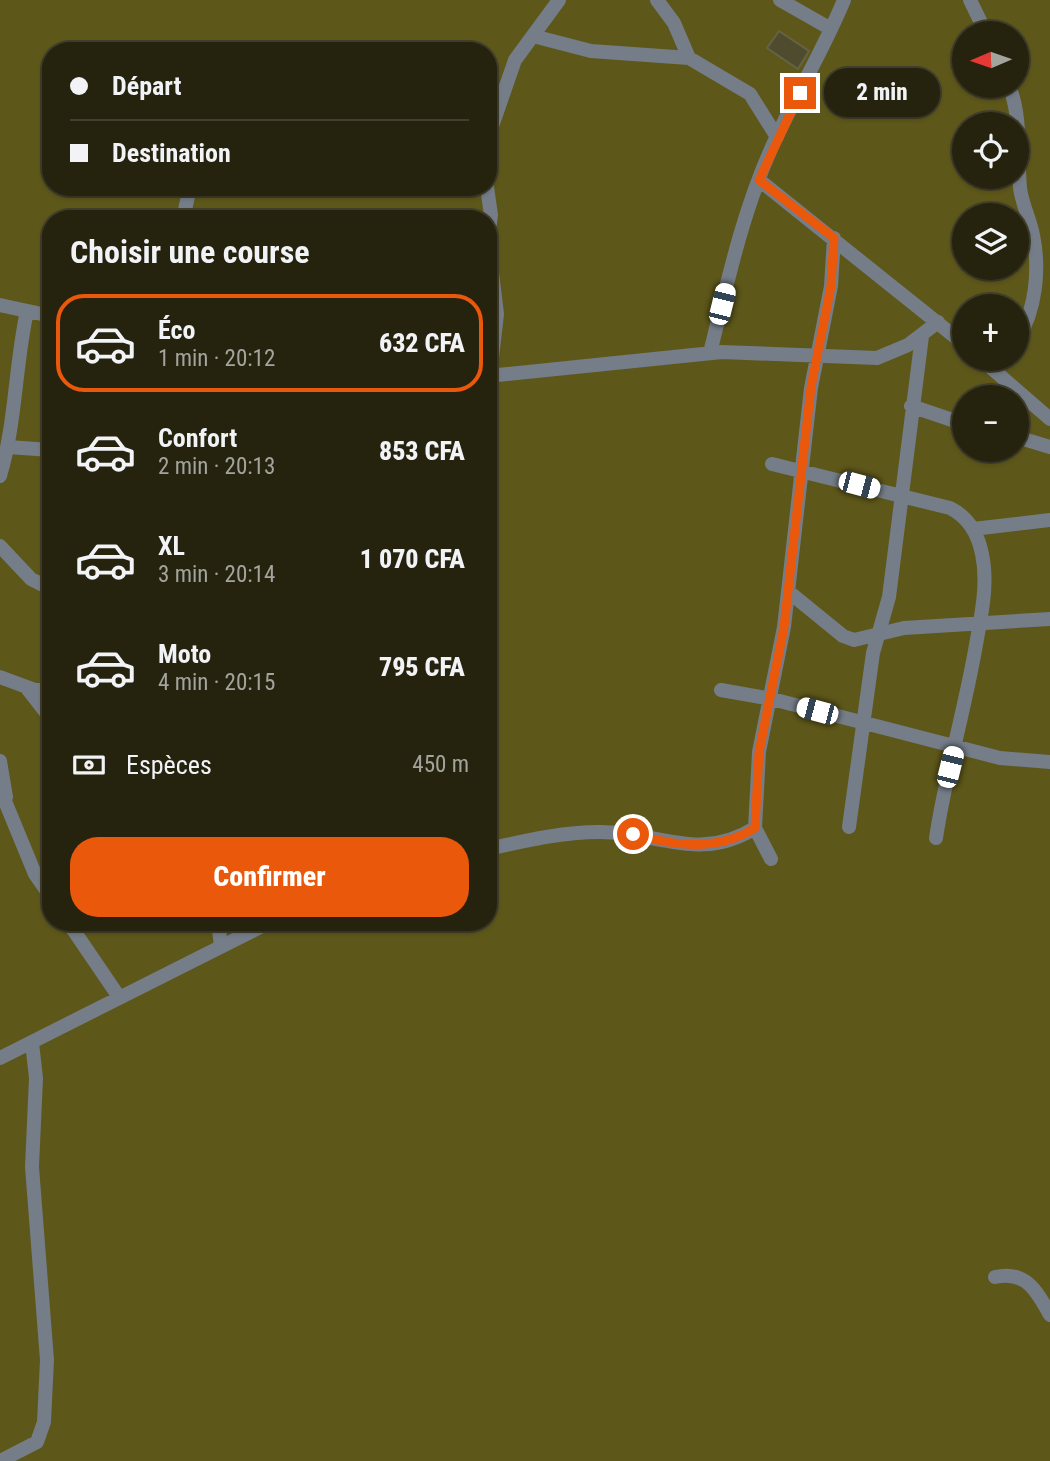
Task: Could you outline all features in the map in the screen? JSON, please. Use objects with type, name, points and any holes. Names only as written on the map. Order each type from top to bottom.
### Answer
[{"type":"street","points":[[497,112],[515,60],[559,0]]},
{"type":"street","points":[[657,0],[674,23],[690,58]]},
{"type":"street","points":[[780,0],[831,29]]},
{"type":"street","points":[[710,353],[744,217],[777,137],[844,0]]},
{"type":"street","points":[[970,0],[980,21]]},
{"type":"street","points":[[533,36],[591,51],[690,58],[750,94],[777,137]]},
{"type":"street","points":[[1013,98],[1017,113],[1021,193],[1034,238],[1036,260],[1029,313]]},
{"type":"street","points":[[759,180],[952,335]]},
{"type":"street","points":[[771,859],[755,828],[759,752],[772,699],[789,592],[817,357],[831,286],[834,238]]},
{"type":"street","points":[[0,305],[42,314]]},
{"type":"street","points":[[0,476],[8,447],[27,311]]},
{"type":"street","points":[[497,375],[710,353],[752,352],[877,358],[922,336],[938,323]]},
{"type":"street","points":[[849,827],[862,723],[878,635],[888,597],[899,496],[922,336]]},
{"type":"street","points":[[995,371],[1050,419]]},
{"type":"street","points":[[1000,375],[1002,371]]},
{"type":"street","points":[[911,406],[952,420]]},
{"type":"street","points":[[1029,441],[1050,447]]},
{"type":"street","points":[[8,447],[42,449]]},
{"type":"street","points":[[772,464],[950,508],[967,519],[973,529],[984,565],[980,623],[965,713],[936,838]]},
{"type":"street","points":[[973,529],[1050,520]]},
{"type":"street","points":[[0,545],[31,579],[42,584]]},
{"type":"street","points":[[789,592],[843,636],[855,640],[904,628],[1050,620]]},
{"type":"street","points":[[0,677],[42,692]]},
{"type":"street","points":[[26,687],[42,707]]},
{"type":"street","points":[[721,690],[772,699],[1000,758],[1050,762]]},
{"type":"street","points":[[0,761],[7,808]]},
{"type":"street","points":[[0,789],[35,874],[42,884]]},
{"type":"street","points":[[497,847],[550,836],[599,832],[633,834],[671,844],[700,845],[727,841],[755,828]]},
{"type":"street","points":[[74,931],[120,997]]},
{"type":"street","points":[[219,931],[221,946]]},
{"type":"street","points":[[0,1058],[252,931]]},
{"type":"street","points":[[0,1461],[37,1442],[44,1422],[46,1336],[32,1167],[36,1078],[32,1043]]},
{"type":"street","points":[[995,1277],[1007,1274],[1021,1276],[1041,1298],[1050,1315]]},
{"type":"shaded area","points":[[0,0],[1050,0],[1050,1461],[0,1461]]},
{"type":"building","points":[[779,31],[809,51],[798,69],[767,48]]},
{"type":"route","points":[[633,834],[671,844],[700,845],[727,841],[755,828],[759,752],[767,723],[784,627],[811,387],[834,265],[834,238],[759,180],[772,147],[800,93]]}]
